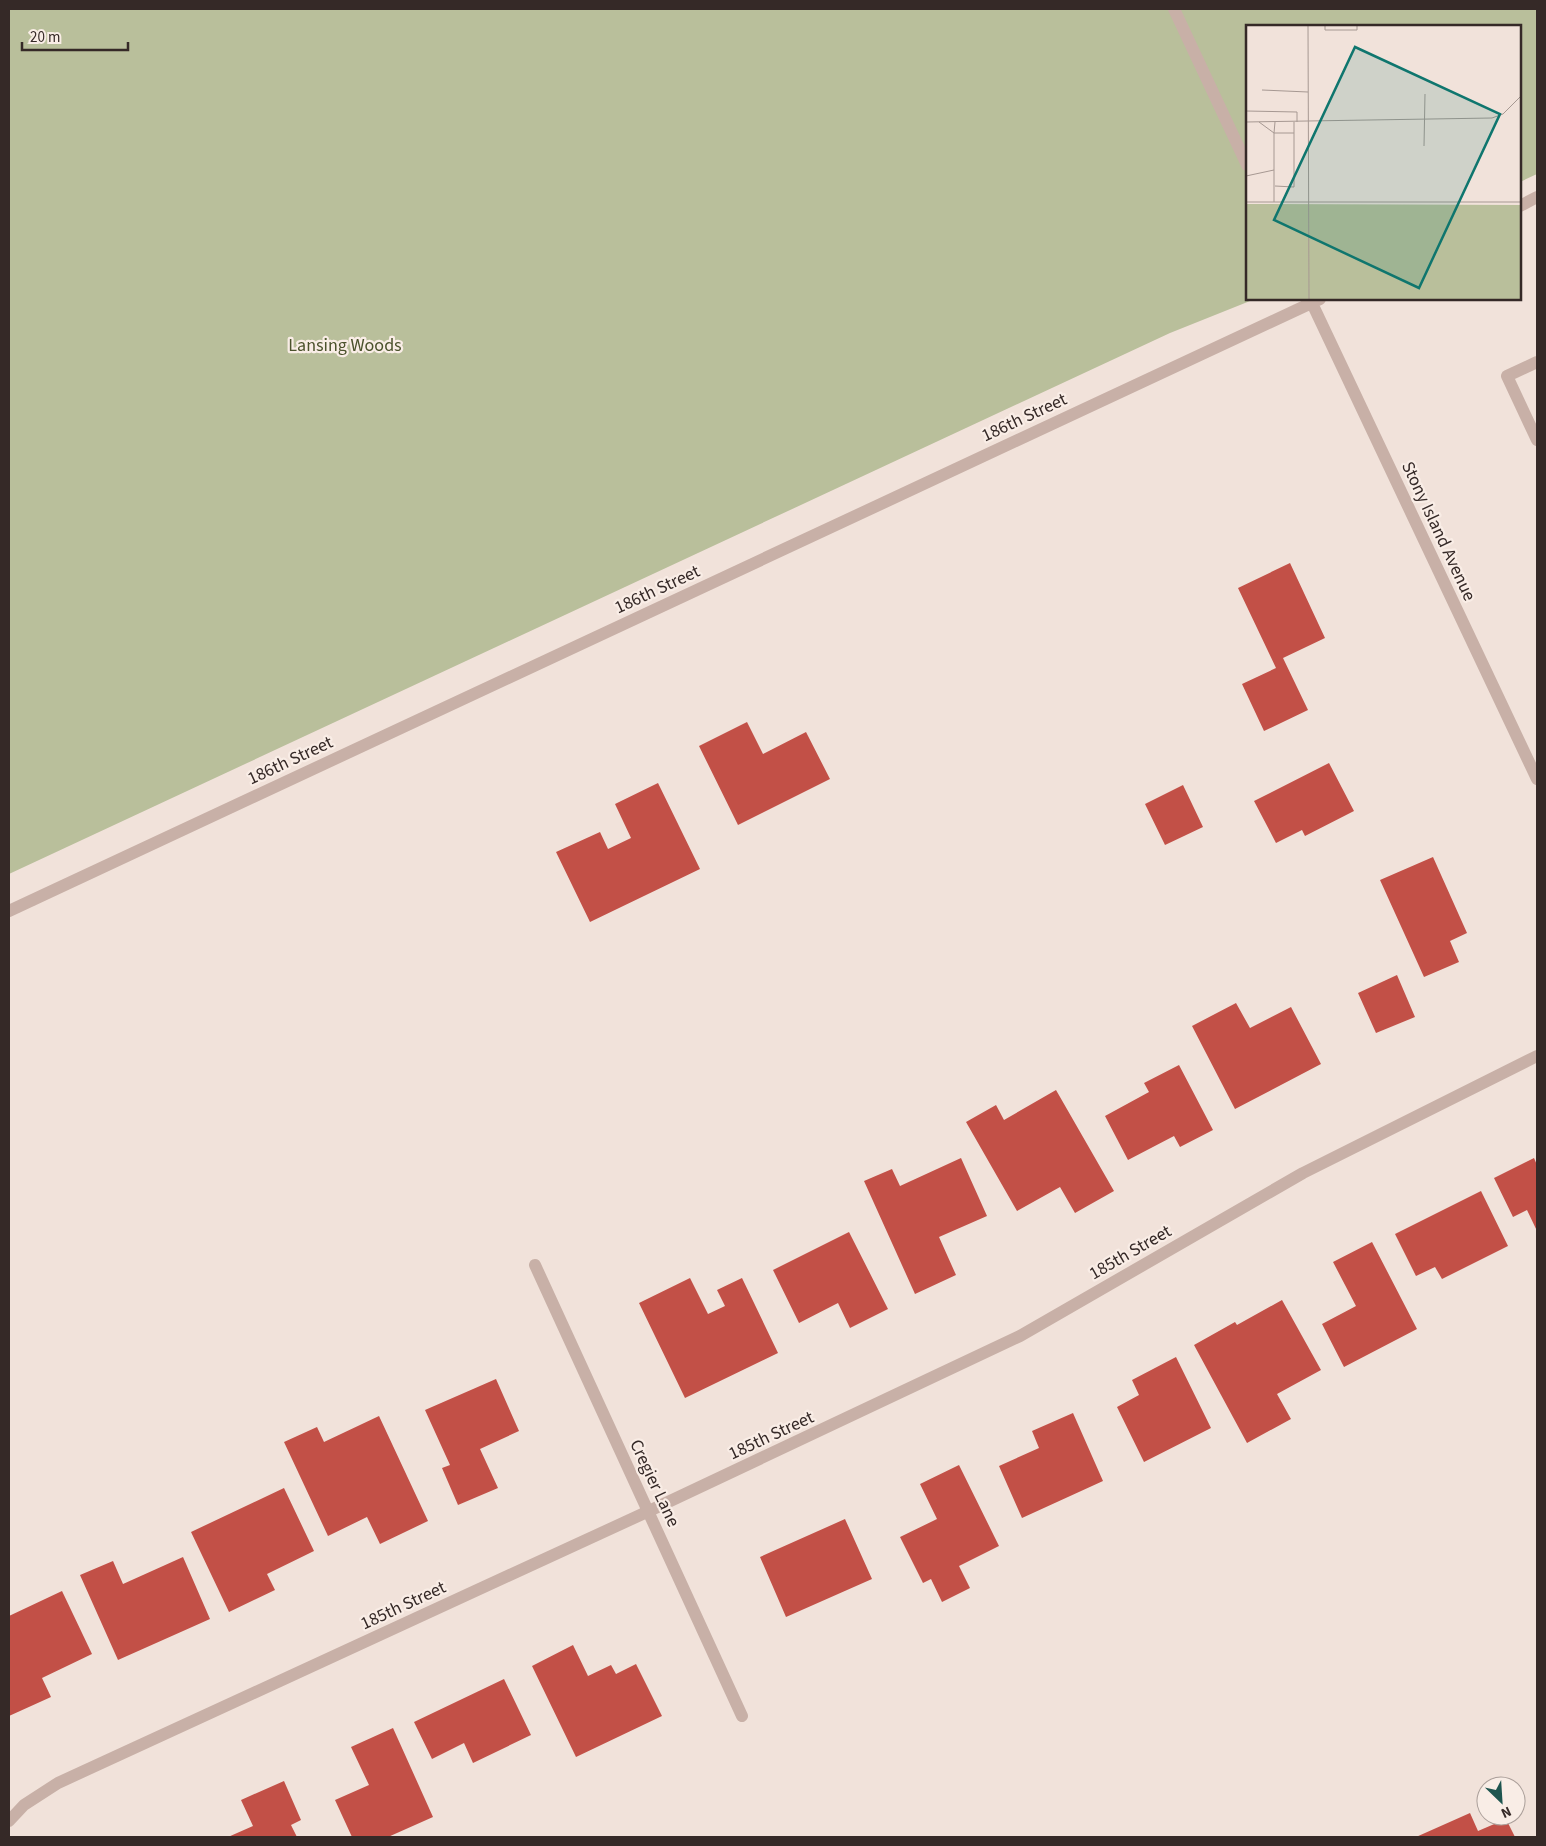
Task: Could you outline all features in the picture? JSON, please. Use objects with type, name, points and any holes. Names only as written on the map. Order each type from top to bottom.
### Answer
[{"type":"street","points":[[1174,9],[1246,163]]},
{"type":"street","points":[[1521,205],[1537,197]]},
{"type":"street","name":"Stony Island Avenue","points":[[1314,300],[1537,779]]},
{"type":"street","name":"186th Street","points":[[9,911],[1314,300]]},
{"type":"street","points":[[1537,362],[1507,376],[1537,440]]},
{"type":"street","name":"185th Street","points":[[9,1821],[24,1805],[58,1782],[649,1512],[1020,1336],[1303,1173],[1537,1056]]},
{"type":"street","name":"Cregier Lane","points":[[535,1265],[742,1716]]},
{"type":"green space","name":"Lansing Woods","points":[[9,9],[1537,9],[1537,174],[1521,182],[1521,25],[1246,25],[1246,300],[1252,300],[1170,333],[9,874]]},
{"type":"building","points":[[1290,563],[1325,638],[1283,658],[1308,710],[1264,731],[1242,684],[1276,668],[1238,588]]},
{"type":"building","points":[[747,722],[763,754],[806,732],[830,779],[738,825],[699,746]]},
{"type":"building","points":[[1329,763],[1354,811],[1305,836],[1302,830],[1276,843],[1254,801]]},
{"type":"building","points":[[658,783],[700,869],[590,922],[556,852],[600,832],[608,849],[631,838],[615,804]]},
{"type":"building","points":[[1183,785],[1203,827],[1165,845],[1145,804]]},
{"type":"building","points":[[1433,857],[1467,933],[1450,941],[1459,962],[1424,977],[1380,880]]},
{"type":"building","points":[[1397,975],[1415,1017],[1376,1033],[1358,993]]},
{"type":"building","points":[[1236,1003],[1250,1028],[1291,1007],[1321,1064],[1235,1109],[1192,1026]]},
{"type":"building","points":[[1179,1065],[1213,1130],[1180,1147],[1174,1136],[1128,1160],[1105,1116],[1149,1092],[1144,1083]]},
{"type":"building","points":[[1056,1090],[1114,1191],[1075,1213],[1060,1187],[1017,1211],[966,1122],[996,1105],[1004,1120]]},
{"type":"building","points":[[961,1158],[987,1216],[939,1237],[956,1275],[915,1294],[864,1181],[892,1169],[900,1186]]},
{"type":"building","points":[[1534,1158],[1537,1165],[1537,1231],[1527,1210],[1513,1217],[1494,1178]]},
{"type":"building","points":[[1481,1191],[1508,1246],[1442,1279],[1435,1267],[1416,1276],[1395,1234]]},
{"type":"building","points":[[849,1232],[888,1309],[850,1328],[838,1303],[799,1323],[773,1270]]},
{"type":"building","points":[[1372,1242],[1417,1329],[1344,1367],[1322,1324],[1356,1306],[1333,1262]]},
{"type":"building","points":[[690,1278],[708,1314],[725,1306],[717,1290],[742,1278],[778,1353],[685,1398],[639,1303]]},
{"type":"building","points":[[1282,1300],[1321,1370],[1277,1394],[1291,1419],[1247,1443],[1194,1345],[1235,1322],[1237,1325]]},
{"type":"building","points":[[1176,1357],[1211,1428],[1144,1462],[1117,1407],[1139,1395],[1132,1380]]},
{"type":"building","points":[[496,1379],[519,1431],[480,1449],[498,1488],[458,1505],[442,1468],[450,1465],[425,1410]]},
{"type":"building","points":[[1073,1413],[1103,1481],[1022,1518],[999,1466],[1039,1448],[1032,1431]]},
{"type":"building","points":[[379,1416],[428,1521],[380,1544],[367,1517],[328,1536],[284,1442],[317,1427],[324,1442]]},
{"type":"building","points":[[959,1465],[999,1546],[959,1566],[970,1588],[942,1602],[931,1579],[923,1583],[900,1537],[937,1519],[920,1484]]},
{"type":"building","points":[[284,1488],[314,1551],[267,1574],[275,1590],[229,1612],[191,1532]]},
{"type":"building","points":[[845,1519],[872,1579],[786,1617],[760,1557]]},
{"type":"building","points":[[183,1557],[210,1619],[118,1660],[80,1575],[113,1561],[123,1584]]},
{"type":"building","points":[[62,1591],[92,1654],[42,1678],[51,1697],[9,1716],[9,1616]]},
{"type":"building","points":[[573,1645],[588,1676],[611,1665],[616,1674],[636,1664],[662,1716],[576,1757],[532,1666]]},
{"type":"building","points":[[504,1679],[531,1735],[473,1763],[464,1743],[432,1759],[414,1722]]},
{"type":"building","points":[[393,1728],[433,1817],[388,1837],[352,1837],[335,1800],[369,1785],[351,1747]]},
{"type":"building","points":[[284,1781],[301,1820],[291,1825],[297,1837],[228,1837],[253,1826],[241,1800]]},
{"type":"building","points":[[1470,1813],[1478,1831],[1490,1826],[1510,1826],[1515,1837],[1416,1837]]}]
